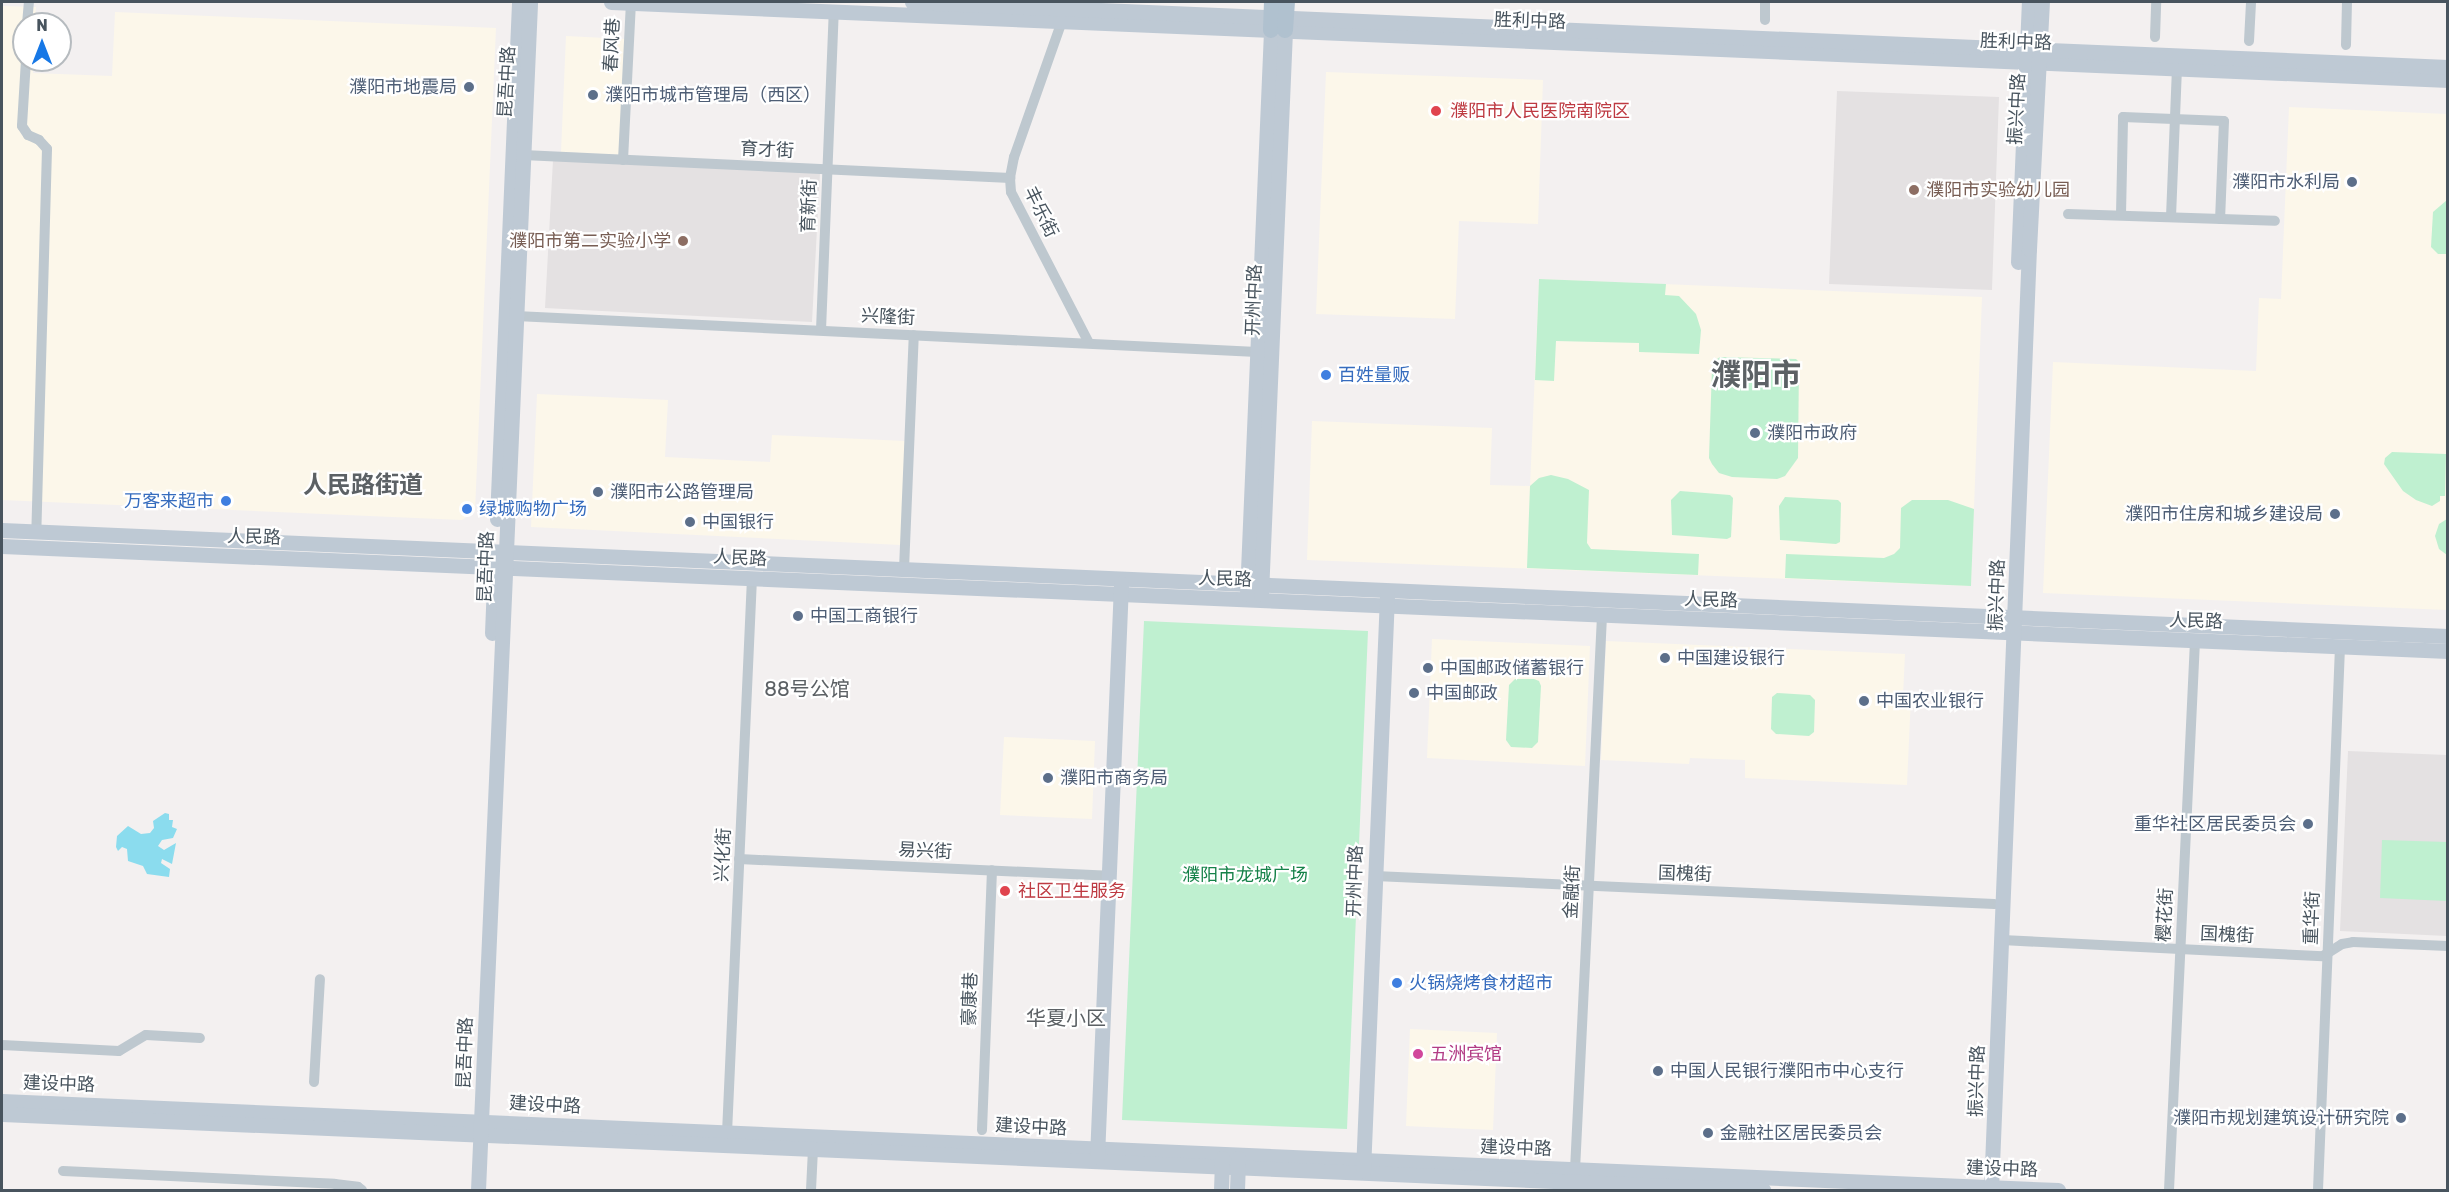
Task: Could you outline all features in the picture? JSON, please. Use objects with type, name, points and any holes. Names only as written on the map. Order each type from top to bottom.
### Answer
[{"type":"street","name":"昆吾中路","points":[[476,1128],[501,559],[519,2]]},
{"type":"street","name":"昆吾中路","points":[[501,559],[516,316],[530,2]]},
{"type":"street","name":"胜利中路","points":[[611,2],[1062,21],[1279,16]]},
{"type":"street","name":"春风巷","points":[[623,160],[631,2]]},
{"type":"street","name":"胜利中路","points":[[912,2],[1279,16],[2033,56],[2448,67]]},
{"type":"street","points":[[1765,2],[1765,20]]},
{"type":"street","name":"振兴中路","points":[[1987,1189],[2002,940],[2010,625],[2033,56],[2029,2]]},
{"type":"street","name":"振兴中路","points":[[2033,56],[2042,2]]},
{"type":"street","points":[[2155,37],[2156,2]]},
{"type":"street","points":[[2249,41],[2251,2]]},
{"type":"street","points":[[2346,45],[2347,2]]},
{"type":"street","name":"育新街","points":[[820,330],[834,11]]},
{"type":"street","name":"开州中路","points":[[1254,592],[1257,352],[1279,16]]},
{"type":"street","name":"开州中路","points":[[1254,592],[1279,16]]},
{"type":"street","name":"丰乐街","points":[[1062,21],[1014,157],[1010,178],[1011,192],[1089,343]]},
{"type":"street","name":"胜利中路","points":[[2033,56],[2177,68],[2448,80]]},
{"type":"street","points":[[2171,217],[2177,68]]},
{"type":"street","points":[[25,72],[22,126],[28,135],[39,140],[47,149],[36,532]]},
{"type":"street","points":[[2121,215],[2123,117],[2175,119],[2224,121],[2220,219]]},
{"type":"street","name":"育才街","points":[[524,155],[1010,178]]},
{"type":"street","points":[[2068,213],[2275,221]]},
{"type":"street","name":"兴隆街","points":[[516,316],[1257,352]]},
{"type":"street","points":[[904,569],[914,335]]},
{"type":"street","name":"人民路","points":[[2,530],[501,559],[752,578],[1121,586],[2010,625],[2195,641],[2448,651]]},
{"type":"street","name":"人民路","points":[[2,546],[904,569],[1121,586]]},
{"type":"street","name":"兴化街","points":[[728,1133],[752,578]]},
{"type":"street","points":[[1097,1155],[1121,586]]},
{"type":"street","name":"人民路","points":[[1387,598],[1602,615],[2448,636]]},
{"type":"street","name":"开州中路","points":[[1363,1167],[1387,598]]},
{"type":"street","name":"金融街","points":[[1575,1170],[1602,615]]},
{"type":"street","name":"振兴中路","points":[[1987,1189],[1994,904],[2010,625]]},
{"type":"street","name":"樱花街","points":[[2169,1191],[2195,641]]},
{"type":"street","name":"重华街","points":[[2318,1191],[2340,647]]},
{"type":"street","name":"易兴街","points":[[739,859],[1109,876]]},
{"type":"street","name":"豪康巷","points":[[982,1130],[992,870]]},
{"type":"street","name":"国槐街","points":[[1375,876],[1994,904]]},
{"type":"street","name":"国槐街","points":[[2002,940],[2327,954],[2342,944],[2353,942],[2448,946]]},
{"type":"street","points":[[314,1082],[320,980]]},
{"type":"street","points":[[2,1045],[118,1051],[146,1035],[200,1038]]},
{"type":"street","name":"建设中路","points":[[2,1101],[813,1149],[1097,1155]]},
{"type":"street","name":"建设中路","points":[[2,1114],[728,1133],[1763,1191]]},
{"type":"street","points":[[469,1191],[476,1128]]},
{"type":"street","points":[[476,1128],[478,1191]]},
{"type":"street","points":[[811,1191],[813,1149]]},
{"type":"street","points":[[1221,1191],[1222,1161]]},
{"type":"street","points":[[1237,1191],[1238,1162]]},
{"type":"street","name":"建设中路","points":[[1363,1167],[1575,1170],[2058,1191]]},
{"type":"street","points":[[63,1171],[335,1184],[358,1187],[362,1191]]},
{"type":"shaded area","points":[[2,6],[36,7],[36,12],[12,12],[12,72],[33,73],[112,76],[115,12],[496,28],[475,511],[462,520],[2,500]]},
{"type":"shaded area","name":"濮阳市城市管理局（西区）","points":[[566,36],[625,39],[620,155],[561,152]]},
{"type":"shaded area","points":[[1326,72],[1543,80],[1538,224],[1459,221],[1455,319],[1316,314]]},
{"type":"shaded area","name":"濮阳市实验幼儿园","points":[[1837,91],[1999,97],[1992,290],[1829,284]]},
{"type":"shaded area","points":[[2289,107],[2447,114],[2447,610],[2043,593],[2053,362],[2256,371],[2259,298],[2281,299]]},
{"type":"shaded area","name":"濮阳市第二实验小学","points":[[553,160],[820,173],[812,322],[545,308]]},
{"type":"shaded area","name":"濮阳市政府","points":[[1539,279],[1982,297],[1971,586],[1307,560],[1312,421],[1492,428],[1490,485],[1530,486]]},
{"type":"shaded area","points":[[537,394],[668,400],[665,457],[770,462],[772,435],[906,441],[901,545],[531,527]]},
{"type":"shaded area","points":[[1432,639],[1590,646],[1585,766],[1427,758]]},
{"type":"shaded area","points":[[1606,641],[1905,654],[1903,696],[1911,696],[1907,785],[1745,778],[1745,760],[1690,758],[1689,764],[1601,760]]},
{"type":"shaded area","name":"濮阳市商务局","points":[[1004,737],[1095,741],[1092,819],[1000,815]]},
{"type":"shaded area","points":[[2348,751],[2447,755],[2447,936],[2340,931]]},
{"type":"shaded area","points":[[1410,1029],[1497,1033],[1493,1130],[1406,1126]]},
{"type":"green space","points":[[2447,200],[2447,254],[2438,254],[2431,247],[2433,212]]},
{"type":"green space","points":[[1539,279],[1666,284],[1665,295],[1679,296],[1696,314],[1701,330],[1699,354],[1639,352],[1639,343],[1556,341],[1554,381],[1535,380]]},
{"type":"green space","points":[[1720,357],[1796,359],[1799,362],[1798,458],[1785,476],[1777,479],[1732,477],[1719,473],[1712,464],[1709,458],[1712,368],[1714,361]]},
{"type":"green space","points":[[2392,452],[2446,454],[2445,496],[2440,496],[2440,501],[2432,506],[2416,500],[2403,491],[2384,464],[2385,458]]},
{"type":"green space","points":[[1551,475],[1568,479],[1589,490],[1587,543],[1591,549],[1699,554],[1698,575],[1527,568],[1530,486],[1539,478]]},
{"type":"green space","points":[[1680,491],[1730,495],[1733,498],[1731,537],[1727,539],[1672,535],[1671,500]]},
{"type":"green space","points":[[1785,497],[1838,500],[1841,503],[1840,542],[1836,544],[1780,540],[1779,506]]},
{"type":"green space","points":[[1912,500],[1948,500],[1974,509],[1971,586],[1785,578],[1786,554],[1884,558],[1894,554],[1900,548],[1901,508]]},
{"type":"green space","points":[[2447,519],[2447,555],[2439,549],[2435,536],[2439,524]]},
{"type":"green space","name":"濮阳市龙城广场","points":[[1144,621],[1368,631],[1347,1129],[1122,1120]]},
{"type":"green space","points":[[1515,679],[1534,679],[1539,681],[1541,686],[1538,742],[1532,748],[1511,747],[1506,740],[1509,685]]},
{"type":"green space","points":[[1777,693],[1810,695],[1815,700],[1814,732],[1809,736],[1776,734],[1771,729],[1772,697]]},
{"type":"green space","points":[[2382,840],[2447,842],[2447,901],[2380,898]]},
{"type":"water","points":[[165,813],[169,814],[169,820],[173,820],[172,827],[177,829],[173,838],[162,840],[158,846],[164,850],[176,843],[172,864],[162,859],[161,863],[170,869],[169,877],[147,874],[143,866],[128,861],[127,849],[122,847],[118,851],[116,847],[117,836],[128,826],[141,834],[150,833],[154,828],[153,821]]},
{"type":"place","name":"濮阳市地震局","points":[[469,87]]},
{"type":"place","name":"濮阳市城市管理局（西区）","points":[[593,95]]},
{"type":"place","name":"濮阳市人民医院南院区","points":[[1436,111]]},
{"type":"place","name":"濮阳市水利局","points":[[2352,182]]},
{"type":"place","name":"濮阳市实验幼儿园","points":[[1914,190]]},
{"type":"place","name":"濮阳市第二实验小学","points":[[683,241]]},
{"type":"place","name":"百姓量贩","points":[[1326,375]]},
{"type":"place","name":"濮阳市政府","points":[[1755,433]]},
{"type":"place","name":"濮阳市公路管理局","points":[[598,492]]},
{"type":"place","name":"万客来超市","points":[[226,501]]},
{"type":"place","name":"绿城购物广场","points":[[467,509]]},
{"type":"place","name":"濮阳市住房和城乡建设局","points":[[2335,514]]},
{"type":"place","name":"中国银行","points":[[690,522]]},
{"type":"place","name":"中国工商银行","points":[[798,616]]},
{"type":"place","name":"中国建设银行","points":[[1665,658]]},
{"type":"place","name":"中国邮政储蓄银行","points":[[1428,668]]},
{"type":"place","name":"中国邮政","points":[[1414,693]]},
{"type":"place","name":"中国农业银行","points":[[1864,701]]},
{"type":"place","name":"濮阳市商务局","points":[[1048,778]]},
{"type":"place","name":"重华社区居民委员会","points":[[2308,824]]},
{"type":"place","name":"社区卫生服务","points":[[1005,891]]},
{"type":"place","name":"火锅烧烤食材超市","points":[[1397,983]]},
{"type":"place","name":"五洲宾馆","points":[[1418,1054]]},
{"type":"place","name":"中国人民银行濮阳市中心支行","points":[[1658,1071]]},
{"type":"place","name":"濮阳市规划建筑设计研究院","points":[[2401,1118]]},
{"type":"place","name":"金融社区居民委员会","points":[[1708,1133]]},
{"type":"district","name":"濮阳市","points":[[1756,375]]},
{"type":"district","name":"人民路街道","points":[[363,486]]},
{"type":"district","name":"88号公馆","points":[[807,689]]},
{"type":"district","name":"华夏小区","points":[[1066,1018]]}]
